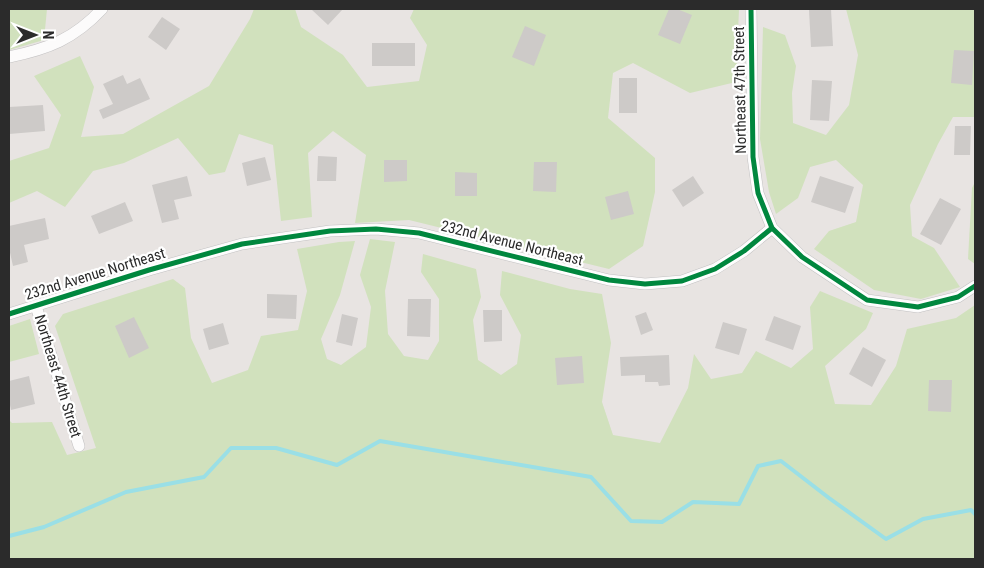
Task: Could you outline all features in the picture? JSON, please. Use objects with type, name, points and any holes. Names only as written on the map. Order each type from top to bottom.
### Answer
[{"type":"street","points":[[9,57],[41,50],[69,36],[90,22],[102,9]]},
{"type":"street","name":"Northeast 47th Street","points":[[751,9],[753,157],[758,193],[772,228]]},
{"type":"street","points":[[772,228],[802,257],[867,300],[918,307],[958,296],[975,286]]},
{"type":"street","name":"232nd Avenue Northeast","points":[[9,314],[111,281],[242,244],[330,231],[376,229],[419,233],[609,280],[645,284],[682,281],[715,269],[744,251],[772,228]]},
{"type":"street","name":"Northeast 44th Street","points":[[36,306],[79,446]]},
{"type":"green space","points":[[9,9],[47,9],[44,40],[9,50]]},
{"type":"green space","points":[[254,9],[295,9],[301,27],[343,55],[367,87],[419,81],[427,45],[410,18],[414,9],[739,9],[736,82],[690,93],[633,63],[613,73],[608,118],[655,158],[655,192],[643,246],[609,269],[409,220],[355,223],[366,155],[333,131],[308,153],[312,217],[281,221],[273,145],[239,134],[225,172],[209,175],[178,138],[124,163],[93,171],[65,207],[37,191],[9,203],[9,161],[49,148],[61,115],[34,76],[80,56],[94,87],[81,137],[123,134],[209,86],[250,19]]},
{"type":"green space","points":[[846,9],[975,9],[975,117],[953,117],[938,144],[910,205],[912,236],[934,248],[960,287],[921,299],[874,290],[814,249],[829,231],[856,222],[863,185],[836,160],[810,167],[798,198],[776,214],[769,192],[760,139],[763,27],[785,35],[796,66],[792,93],[793,123],[826,135],[849,105],[858,55]]},
{"type":"green space","points":[[975,182],[975,264],[968,259],[972,188]]},
{"type":"green space","points":[[370,239],[395,242],[385,291],[388,334],[404,356],[428,360],[439,341],[439,299],[421,272],[423,254],[476,269],[481,297],[473,320],[478,360],[501,375],[517,364],[521,335],[500,295],[502,271],[570,289],[602,294],[611,343],[602,402],[613,435],[660,443],[688,388],[694,354],[711,379],[742,373],[756,351],[791,368],[813,349],[810,307],[820,291],[873,313],[866,329],[825,366],[835,404],[871,405],[896,366],[907,329],[956,318],[975,305],[975,559],[9,559],[9,420],[12,423],[52,422],[67,455],[96,448],[55,326],[63,314],[173,279],[185,288],[191,338],[212,383],[248,370],[261,336],[298,330],[307,291],[297,249],[355,241],[340,295],[321,339],[327,359],[341,365],[366,347],[371,307],[360,275]]},
{"type":"green space","points":[[30,319],[39,354],[9,362],[9,326]]},
{"type":"building","points":[[311,9],[343,9],[328,25]]},
{"type":"building","points":[[669,9],[677,9],[692,15],[680,44],[658,35]]},
{"type":"building","points":[[831,9],[833,46],[811,47],[809,10]]},
{"type":"building","points":[[162,17],[180,29],[166,50],[148,37]]},
{"type":"building","points":[[525,26],[546,35],[534,66],[512,57]]},
{"type":"building","points":[[372,43],[415,43],[415,66],[372,66]]},
{"type":"building","points":[[954,50],[974,51],[972,85],[951,83]]},
{"type":"building","points":[[123,75],[127,84],[140,78],[150,99],[103,119],[99,110],[113,104],[103,84]]},
{"type":"building","points":[[619,78],[637,78],[637,113],[619,113]]},
{"type":"building","points":[[812,80],[832,81],[829,121],[810,120]]},
{"type":"building","points":[[43,105],[45,131],[9,134],[9,107]]},
{"type":"building","points":[[955,126],[971,126],[970,155],[954,155]]},
{"type":"building","points":[[318,156],[337,157],[336,181],[317,181]]},
{"type":"building","points":[[265,157],[271,180],[247,186],[242,163]]},
{"type":"building","points":[[384,160],[407,160],[407,181],[384,182]]},
{"type":"building","points":[[534,162],[557,162],[556,192],[533,191]]},
{"type":"building","points":[[455,172],[477,173],[477,196],[455,196]]},
{"type":"building","points":[[187,176],[192,196],[174,200],[179,219],[162,223],[152,185]]},
{"type":"building","points":[[693,176],[704,193],[683,207],[672,190]]},
{"type":"building","points":[[820,176],[854,187],[845,213],[811,202]]},
{"type":"building","points":[[628,191],[634,214],[611,220],[605,197]]},
{"type":"building","points":[[940,198],[961,209],[941,245],[920,234]]},
{"type":"building","points":[[125,202],[133,221],[99,234],[91,216]]},
{"type":"building","points":[[45,218],[49,239],[24,245],[28,262],[13,266],[9,248],[9,226]]},
{"type":"building","points":[[267,294],[297,295],[296,319],[267,318]]},
{"type":"building","points":[[408,299],[431,299],[430,337],[407,336]]},
{"type":"building","points":[[483,310],[502,310],[502,341],[484,342]]},
{"type":"building","points":[[646,312],[653,330],[641,335],[635,316]]},
{"type":"building","points":[[342,314],[358,318],[352,346],[336,342]]},
{"type":"building","points":[[774,316],[801,326],[793,350],[765,340]]},
{"type":"building","points":[[134,317],[149,348],[129,358],[115,326]]},
{"type":"building","points":[[723,322],[747,329],[739,355],[715,348]]},
{"type":"building","points":[[223,323],[229,344],[209,350],[203,329]]},
{"type":"building","points":[[863,347],[886,360],[872,387],[849,374]]},
{"type":"building","points":[[669,355],[670,385],[659,386],[658,382],[645,382],[645,375],[621,376],[620,357]]},
{"type":"building","points":[[582,356],[584,383],[557,385],[555,358]]},
{"type":"building","points":[[29,376],[35,404],[11,410],[9,381]]},
{"type":"building","points":[[929,380],[952,380],[951,412],[928,411]]},
{"type":"waterway","points":[[9,536],[44,527],[126,492],[204,477],[231,448],[276,448],[337,465],[380,441],[591,477],[631,521],[662,522],[693,502],[739,504],[758,466],[781,461],[886,539],[923,519],[971,510],[975,514]]},
{"type":"cycle path","points":[[751,9],[753,157],[758,193],[772,228],[802,257],[867,300],[918,307],[958,297],[975,286]]},
{"type":"cycle path","points":[[9,314],[149,270],[242,244],[330,231],[376,229],[419,233],[609,280],[645,284],[682,281],[715,269],[744,251],[772,228]]}]
